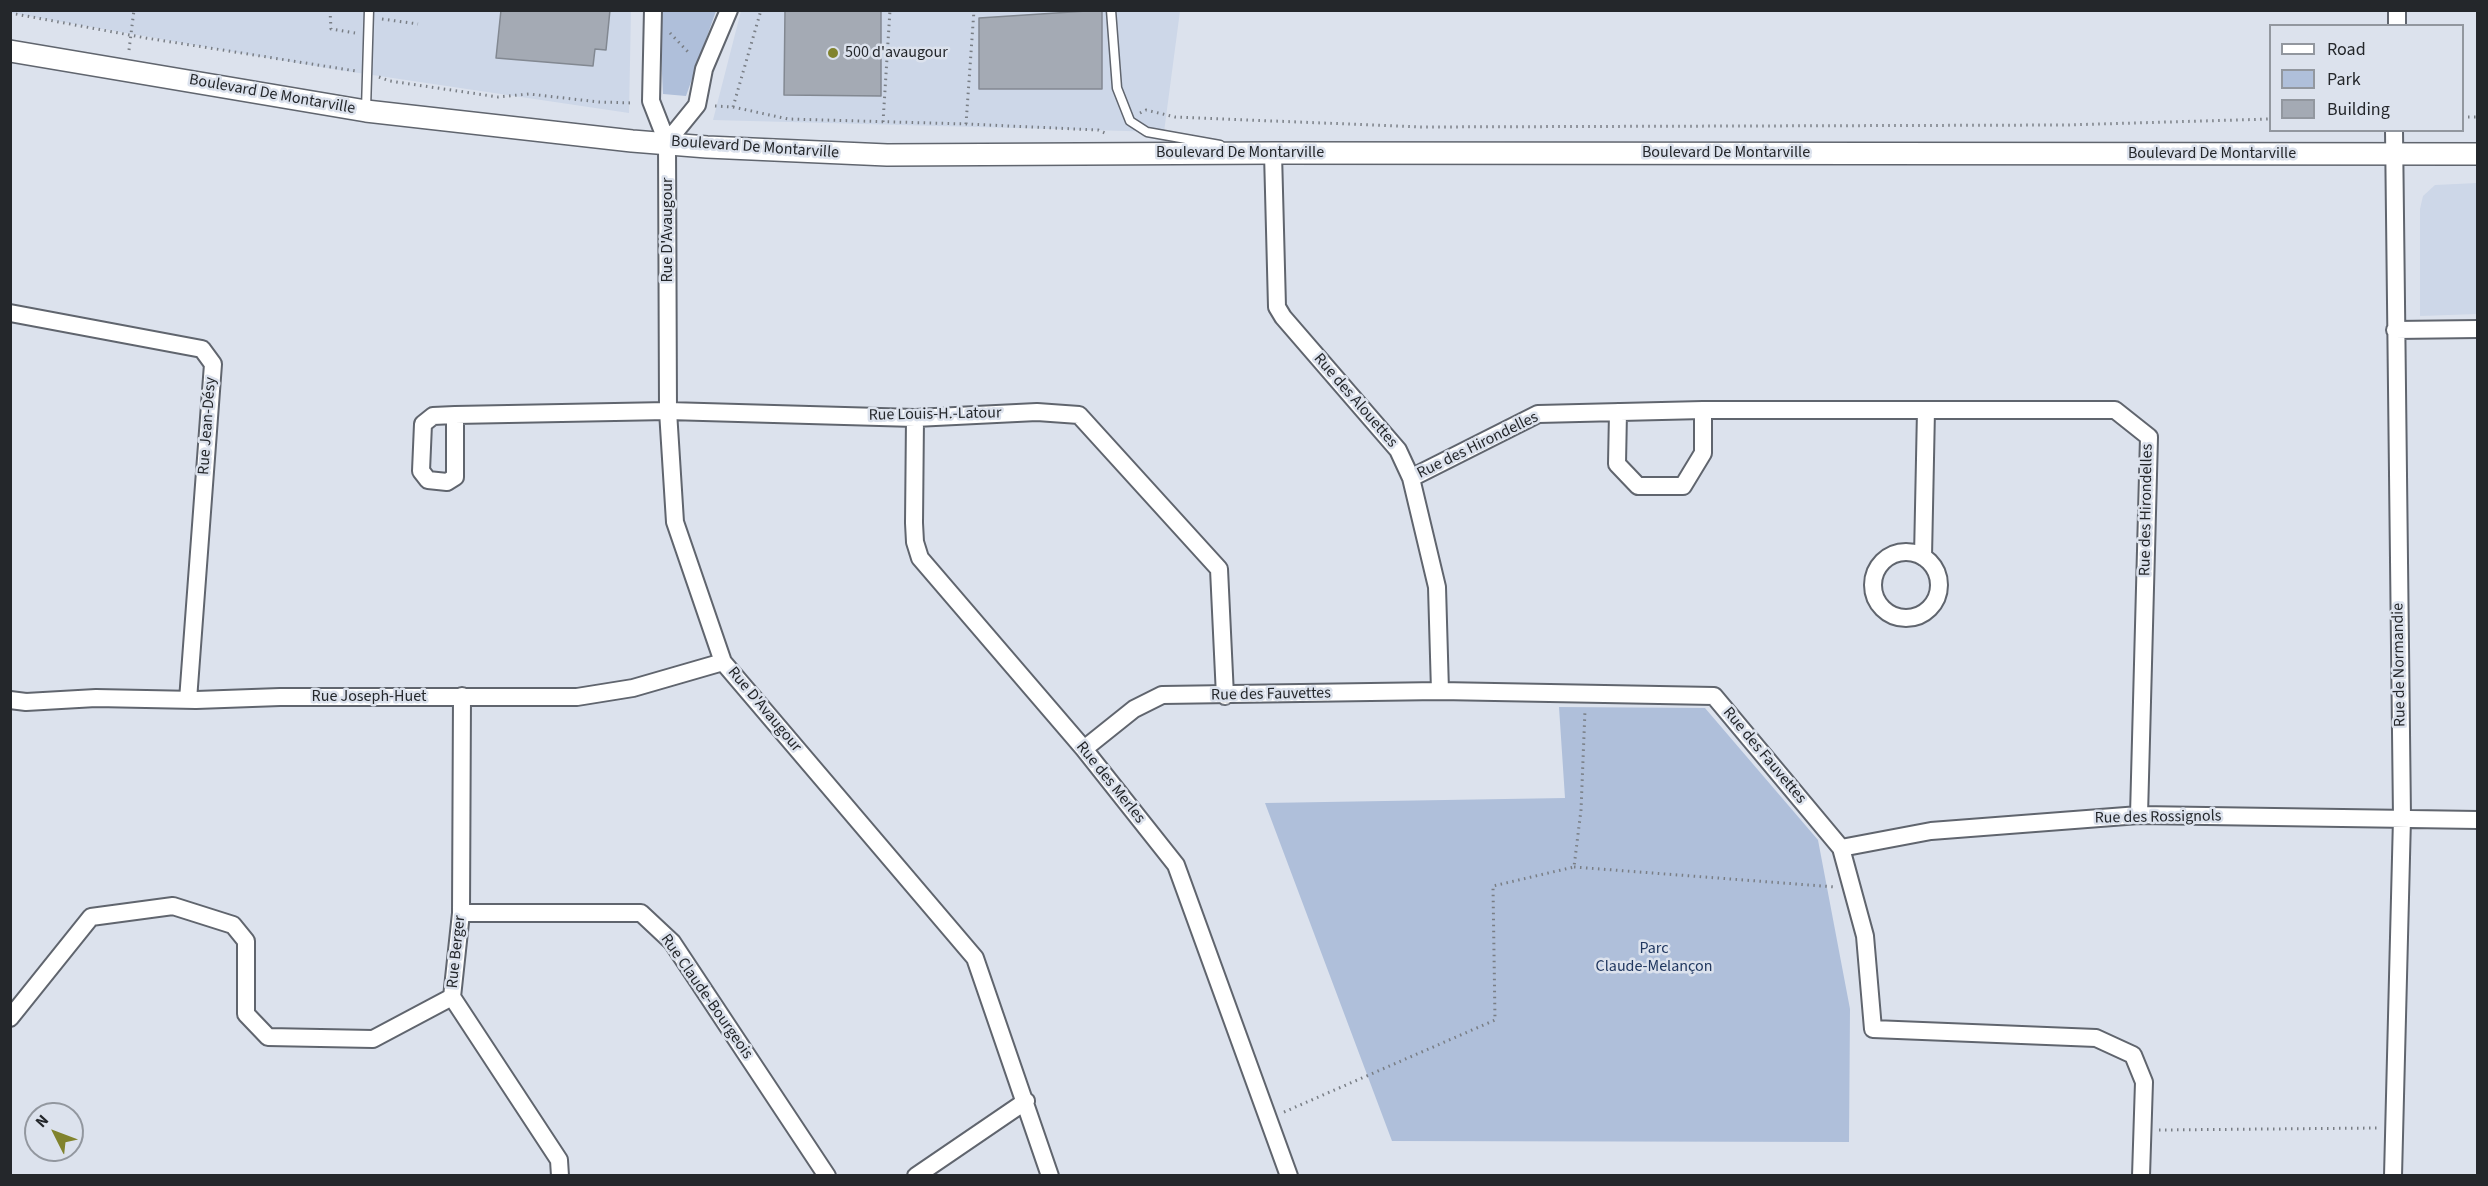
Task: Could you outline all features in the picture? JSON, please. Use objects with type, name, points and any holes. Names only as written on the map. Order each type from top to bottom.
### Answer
[{"type":"street","points":[[667,142],[697,105],[704,69],[729,10]]},
{"type":"street","name":"Rue D'Avaugour","points":[[653,12],[651,101],[667,142],[668,411],[675,522],[723,662],[975,958],[1050,1176]]},
{"type":"street","name":"Boulevard De Montarville","points":[[10,51],[366,111],[632,141],[707,147],[887,155],[2478,154]]},
{"type":"street","name":"Rue de Normandie","points":[[2393,1176],[2402,819],[2394,132]]},
{"type":"street","name":"Rue des Alouettes","points":[[1273,153],[1277,307],[1283,317],[1398,450],[1411,478],[1437,587],[1440,691]]},
{"type":"street","name":"Rue Jean-Désy","points":[[10,313],[202,349],[213,364],[188,700]]},
{"type":"street","points":[[2395,330],[2478,328]]},
{"type":"street","points":[[1618,412],[1617,464],[1638,486],[1683,486],[1703,453],[1703,410]]},
{"type":"street","name":"Rue des Hirondelles","points":[[1411,478],[1538,414],[1703,410],[2115,411],[2149,437],[2139,815]]},
{"type":"street","points":[[1923,557],[1926,410]]},
{"type":"street","name":"Rue Louis-H.-Latour","points":[[455,415],[668,411],[915,418],[1037,412],[1079,415],[1219,569],[1225,696]]},
{"type":"street","name":"Rue des Merles","points":[[915,418],[914,523],[915,542],[920,558],[1084,749],[1176,865],[1289,1176]]},
{"type":"street","name":"Rue Joseph-Huet","points":[[10,700],[27,702],[96,698],[188,700],[462,696],[577,697],[633,688],[723,662]]},
{"type":"street","name":"Rue des Fauvettes","points":[[1084,749],[1134,708],[1162,695],[1225,696],[1440,691],[1714,696],[1841,848],[1865,936],[1873,1029],[2096,1038],[2133,1055],[2144,1082],[2141,1176]]},
{"type":"street","name":"Rue Berger","points":[[462,696],[461,913],[452,997],[559,1160],[560,1176]]},
{"type":"street","name":"Rue des Rossignols","points":[[1841,848],[1932,831],[2139,815],[2478,820]]},
{"type":"street","points":[[10,1018],[91,917],[173,906],[233,925],[246,941],[246,1014],[268,1037],[374,1039],[452,997]]},
{"type":"street","name":"Rue Claude-Bourgeois","points":[[461,913],[641,913],[672,942],[827,1176]]},
{"type":"street","points":[[916,1176],[1026,1101]]},
{"type":"lane","points":[[1111,10],[1116,88],[1130,121],[1147,132],[1222,146],[1243,153]]},
{"type":"lane","points":[[366,111],[369,14]]},
{"type":"path","points":[[126,70],[134,10]]},
{"type":"path","points":[[330,10],[331,29],[368,36]]},
{"type":"path","points":[[733,107],[761,10]]},
{"type":"path","points":[[883,122],[890,10]]},
{"type":"path","points":[[966,124],[974,10]]},
{"type":"path","points":[[653,12],[704,69]]},
{"type":"path","points":[[10,13],[131,36],[361,72]]},
{"type":"path","points":[[369,14],[418,24]]},
{"type":"path","points":[[390,81],[498,97],[529,94],[631,104],[642,101]]},
{"type":"path","name":"Boulevard De Montarville","points":[[713,106],[733,107],[788,119],[1098,130],[1109,135]]},
{"type":"path","name":"Boulevard De Montarville","points":[[1134,117],[1146,110],[1175,117],[1421,127],[2066,125],[2269,119]]},
{"type":"path","points":[[1574,867],[1581,810],[1585,693]]},
{"type":"path","points":[[1268,1119],[1495,1020],[1493,886],[1574,867],[1852,888]]},
{"type":"path","points":[[2142,1131],[2394,1128]]},
{"type":"shaded area","points":[[10,11],[631,11],[629,113],[332,69]]},
{"type":"shaded area","points":[[741,11],[1180,11],[1164,132],[713,120]]},
{"type":"shaded area","points":[[2477,183],[2477,314],[2420,316],[2420,209],[2423,196],[2435,185]]},
{"type":"green space","points":[[659,11],[716,11],[686,96],[663,94]]},
{"type":"green space","name":"Parc Claude-Melançon","points":[[1559,707],[1705,708],[1818,840],[1850,1009],[1849,1142],[1392,1141],[1265,803],[1565,798]]},
{"type":"building","points":[[501,10],[610,10],[606,50],[595,49],[593,66],[496,58]]},
{"type":"building","name":"500 d'avaugour","points":[[785,10],[881,10],[881,96],[784,95]]},
{"type":"building","points":[[1102,10],[1102,89],[979,89],[979,18]]},
{"type":"place","name":"500 d'avaugour","points":[[833,53]]}]
